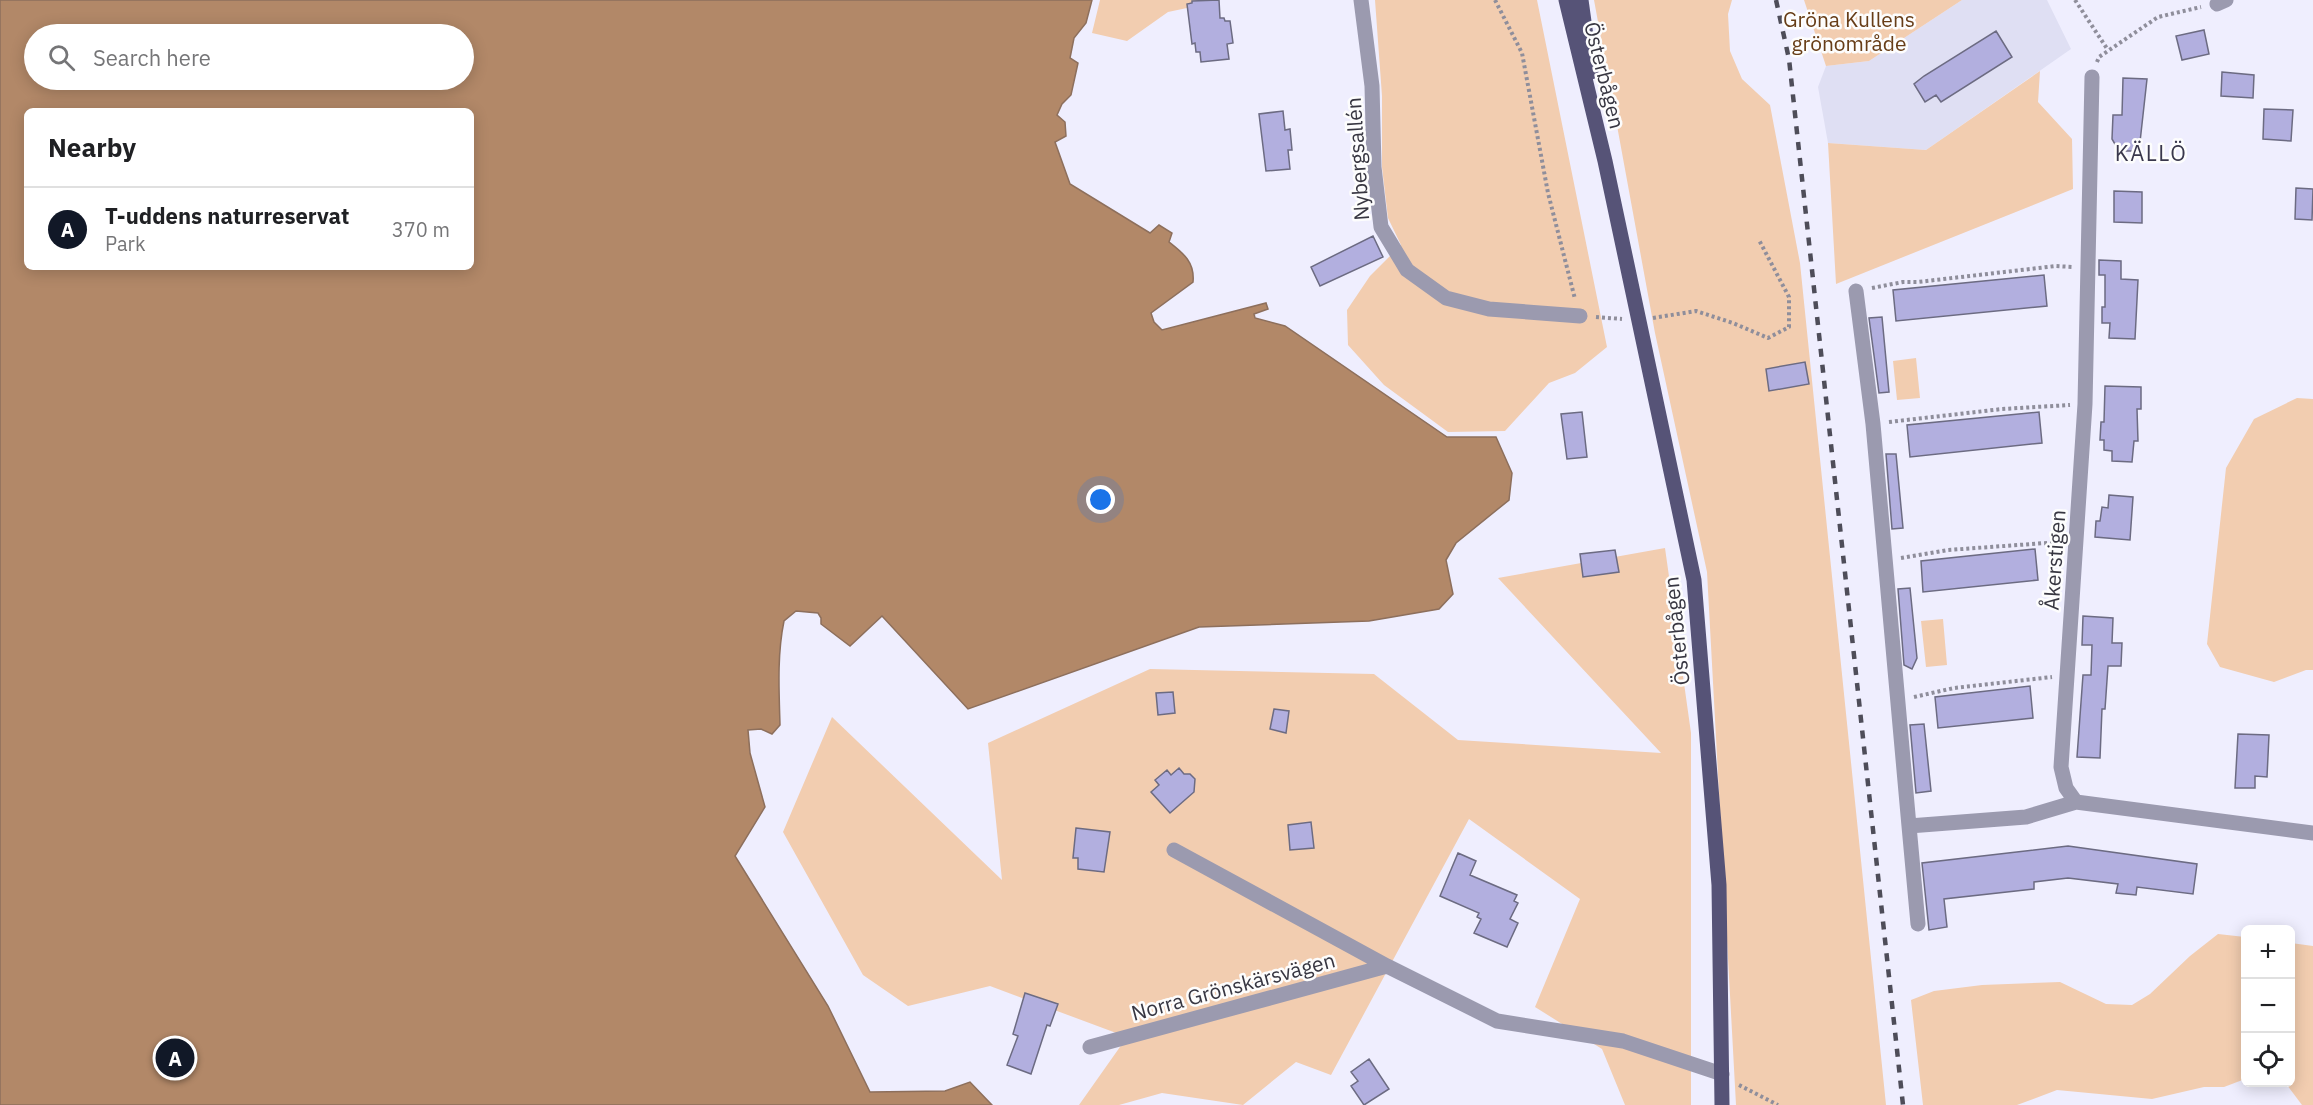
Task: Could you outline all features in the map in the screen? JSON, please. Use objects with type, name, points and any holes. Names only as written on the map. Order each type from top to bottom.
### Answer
[{"type":"main road","name":"Österbågen","points":[[1566,0],[1605,161],[1694,580],[1719,885],[1722,1105]]},
{"type":"main road","name":"Österbågen","points":[[1581,0],[1605,161]]},
{"type":"street","name":"Nybergsallén","points":[[1361,0],[1372,86],[1374,167],[1381,227],[1407,270],[1446,298],[1489,309],[1580,316]]},
{"type":"street","name":"Åkerstigen","points":[[2076,802],[2066,788],[2061,767],[2085,404],[2092,77]]},
{"type":"street","points":[[1856,291],[1873,424],[1896,701],[1918,924]]},
{"type":"street","points":[[1909,826],[2026,817],[2076,802],[2313,833]]},
{"type":"street","name":"Norra Grönskärsvägen","points":[[1174,850],[1387,966],[1497,1021],[1623,1041],[1722,1074]]},
{"type":"street","name":"Norra Grönskärsvägen","points":[[1090,1047],[1387,966]]},
{"type":"path","points":[[1495,0],[1522,53],[1548,193],[1580,316],[1638,320],[1696,311],[1733,323],[1767,338],[1789,327],[1789,297],[1759,240]]},
{"type":"path","points":[[2075,0],[2108,50]]},
{"type":"path","points":[[2092,77],[2099,57],[2158,17],[2222,2]]},
{"type":"path","points":[[1856,291],[1903,282],[2056,266],[2089,268]]},
{"type":"path","points":[[1873,424],[1981,411],[2085,404]]},
{"type":"path","points":[[1884,560],[1948,550],[2076,541]]},
{"type":"path","points":[[1896,701],[1954,688],[2068,676]]},
{"type":"path","points":[[1722,1074],[1751,1093],[1778,1105]]},
{"type":"shaded area","points":[[0,0],[1092,0],[1086,23],[1074,38],[1070,58],[1078,63],[1071,95],[1062,104],[1057,115],[1065,122],[1066,136],[1055,142],[1070,184],[1150,233],[1159,225],[1172,233],[1169,242],[1190,263],[1193,282],[1151,313],[1154,322],[1162,330],[1266,303],[1268,309],[1254,314],[1255,318],[1285,326],[1447,437],[1496,437],[1512,473],[1509,500],[1456,543],[1446,560],[1453,594],[1439,609],[1369,621],[1199,627],[968,709],[882,616],[850,646],[821,624],[818,613],[796,611],[784,621],[779,660],[780,725],[772,734],[761,729],[748,730],[750,753],[765,807],[735,856],[828,1006],[870,1092],[945,1091],[970,1082],[992,1105],[0,1105]]},
{"type":"shaded area","points":[[1962,0],[2047,0],[2071,49],[1926,150],[1828,143],[1818,87],[1826,66],[1869,61]]},
{"type":"green space","points":[[1100,0],[1214,0],[1206,4],[1168,12],[1127,41],[1092,33]]},
{"type":"green space","points":[[1375,0],[1537,0],[1607,347],[1575,373],[1549,383],[1505,431],[1448,432],[1384,385],[1348,345],[1347,310],[1370,276],[1401,245],[1388,218],[1382,167],[1382,96]]},
{"type":"green space","points":[[1594,0],[1732,0],[1728,14],[1730,51],[1742,79],[1770,105],[1800,263],[1886,1105],[1736,1105],[1707,572],[1655,333]]},
{"type":"green space","name":"Gröna Kullens grönområde","points":[[1804,0],[1962,0],[1869,61],[1826,66]]},
{"type":"green space","points":[[2040,71],[2038,102],[2072,139],[2073,189],[1836,284],[1828,143],[1926,150]]},
{"type":"green space","points":[[1916,358],[1920,398],[1897,400],[1893,361]]},
{"type":"green space","points":[[2297,398],[2313,399],[2313,670],[2306,670],[2274,682],[2220,667],[2207,644],[2226,468],[2254,419]]},
{"type":"green space","points":[[1665,548],[1691,733],[1691,1105],[1625,1105],[1602,1049],[1535,1007],[1580,899],[1469,819],[1331,1075],[1296,1062],[1243,1105],[1162,1093],[1119,1105],[1079,1105],[1127,1037],[990,986],[908,1006],[863,975],[783,832],[832,717],[1002,880],[988,743],[1150,669],[1374,674],[1458,740],[1661,753],[1498,578]]},
{"type":"green space","points":[[1943,619],[1947,665],[1926,667],[1921,621]]},
{"type":"green space","points":[[2218,934],[2241,937],[2241,1081],[2224,1087],[2204,1087],[2152,1099],[2057,1090],[2017,1105],[1923,1105],[1911,1000],[1934,991],[1982,985],[2060,982],[2106,1004],[2132,1005],[2150,994],[2190,956]]},
{"type":"green space","points":[[2295,944],[2313,946],[2313,1105],[2302,1105],[2288,1087],[2295,1087]]},
{"type":"building","points":[[1219,0],[1220,18],[1230,21],[1233,43],[1227,44],[1229,59],[1201,62],[1200,52],[1196,52],[1195,43],[1192,44],[1187,4],[1192,1]]},
{"type":"building","points":[[2204,30],[2209,54],[2182,60],[2176,36]]},
{"type":"building","points":[[1996,31],[2012,57],[1941,102],[1936,95],[1925,102],[1914,84]]},
{"type":"building","points":[[2222,72],[2254,75],[2253,98],[2221,96]]},
{"type":"building","points":[[2123,78],[2147,79],[2139,151],[2119,151],[2112,139],[2113,115],[2122,115]]},
{"type":"building","points":[[2264,109],[2293,110],[2291,141],[2263,139]]},
{"type":"building","points":[[1283,111],[1285,130],[1290,129],[1292,150],[1288,150],[1290,169],[1266,171],[1259,114]]},
{"type":"building","points":[[2296,188],[2313,189],[2312,220],[2295,219]]},
{"type":"building","points":[[2114,191],[2142,192],[2142,223],[2114,222]]},
{"type":"building","points":[[1373,236],[1383,257],[1320,286],[1311,267]]},
{"type":"building","points":[[2099,260],[2121,261],[2121,279],[2138,280],[2135,339],[2109,338],[2110,323],[2102,323],[2102,307],[2105,307],[2105,275],[2099,275]]},
{"type":"building","points":[[2044,275],[2047,306],[1896,321],[1893,290]]},
{"type":"building","points":[[1882,317],[1889,392],[1879,393],[1869,318]]},
{"type":"building","points":[[1805,362],[1809,384],[1769,391],[1766,369]]},
{"type":"building","points":[[2105,386],[2141,387],[2141,409],[2137,409],[2138,441],[2134,441],[2132,462],[2112,461],[2112,451],[2104,450],[2104,440],[2100,440],[2101,422],[2104,422]]},
{"type":"building","points":[[1582,412],[1587,457],[1567,459],[1561,414]]},
{"type":"building","points":[[2039,412],[2042,443],[1910,457],[1907,425]]},
{"type":"building","points":[[1886,454],[1896,454],[1903,528],[1892,529]]},
{"type":"building","points":[[2109,495],[2133,497],[2130,540],[2095,537],[2096,521],[2100,521],[2102,507],[2108,508]]},
{"type":"building","points":[[2035,549],[2038,580],[1923,592],[1921,561]]},
{"type":"building","points":[[1615,550],[1619,572],[1583,577],[1580,554]]},
{"type":"building","points":[[1910,588],[1917,658],[1912,669],[1904,665],[1898,589]]},
{"type":"building","points":[[2083,616],[2113,618],[2112,643],[2122,643],[2121,666],[2108,666],[2105,709],[2102,709],[2100,758],[2077,757],[2083,675],[2091,675],[2092,645],[2082,645]]},
{"type":"building","points":[[2030,686],[2033,718],[1938,728],[1935,697]]},
{"type":"building","points":[[1173,692],[1175,713],[1158,715],[1156,693]]},
{"type":"building","points":[[1274,709],[1289,711],[1286,733],[1270,729]]},
{"type":"building","points":[[1924,724],[1931,791],[1916,793],[1910,725]]},
{"type":"building","points":[[2238,734],[2269,735],[2267,777],[2255,776],[2255,788],[2235,788]]},
{"type":"building","points":[[1179,768],[1184,774],[1190,774],[1195,779],[1194,792],[1170,813],[1151,792],[1159,785],[1155,780],[1167,770],[1171,775]]},
{"type":"building","points":[[1311,822],[1314,848],[1290,850],[1288,825]]},
{"type":"building","points":[[1076,828],[1110,832],[1104,872],[1078,869],[1078,858],[1073,858]]},
{"type":"building","points":[[2068,846],[2197,864],[2193,894],[2137,887],[2136,895],[2116,893],[2118,884],[2068,878],[2034,882],[2034,889],[1944,899],[1947,927],[1929,930],[1922,863]]},
{"type":"building","points":[[1458,853],[1476,861],[1470,875],[1517,895],[1514,901],[1518,903],[1510,919],[1518,923],[1507,947],[1474,933],[1481,919],[1477,917],[1479,913],[1440,896]]},
{"type":"building","points":[[1025,993],[1058,1004],[1050,1026],[1047,1025],[1031,1074],[1007,1065],[1018,1036],[1013,1034]]},
{"type":"building","points":[[1369,1059],[1389,1089],[1364,1105],[1351,1086],[1358,1081],[1351,1072]]},
{"type":"railway","points":[[1776,0],[1789,59],[1903,1105]]},
{"type":"place","name":"T-uddens naturreservat","points":[[175,1058]]},
{"type":"district","name":"KÄLLÖ","points":[[2151,152]]}]
